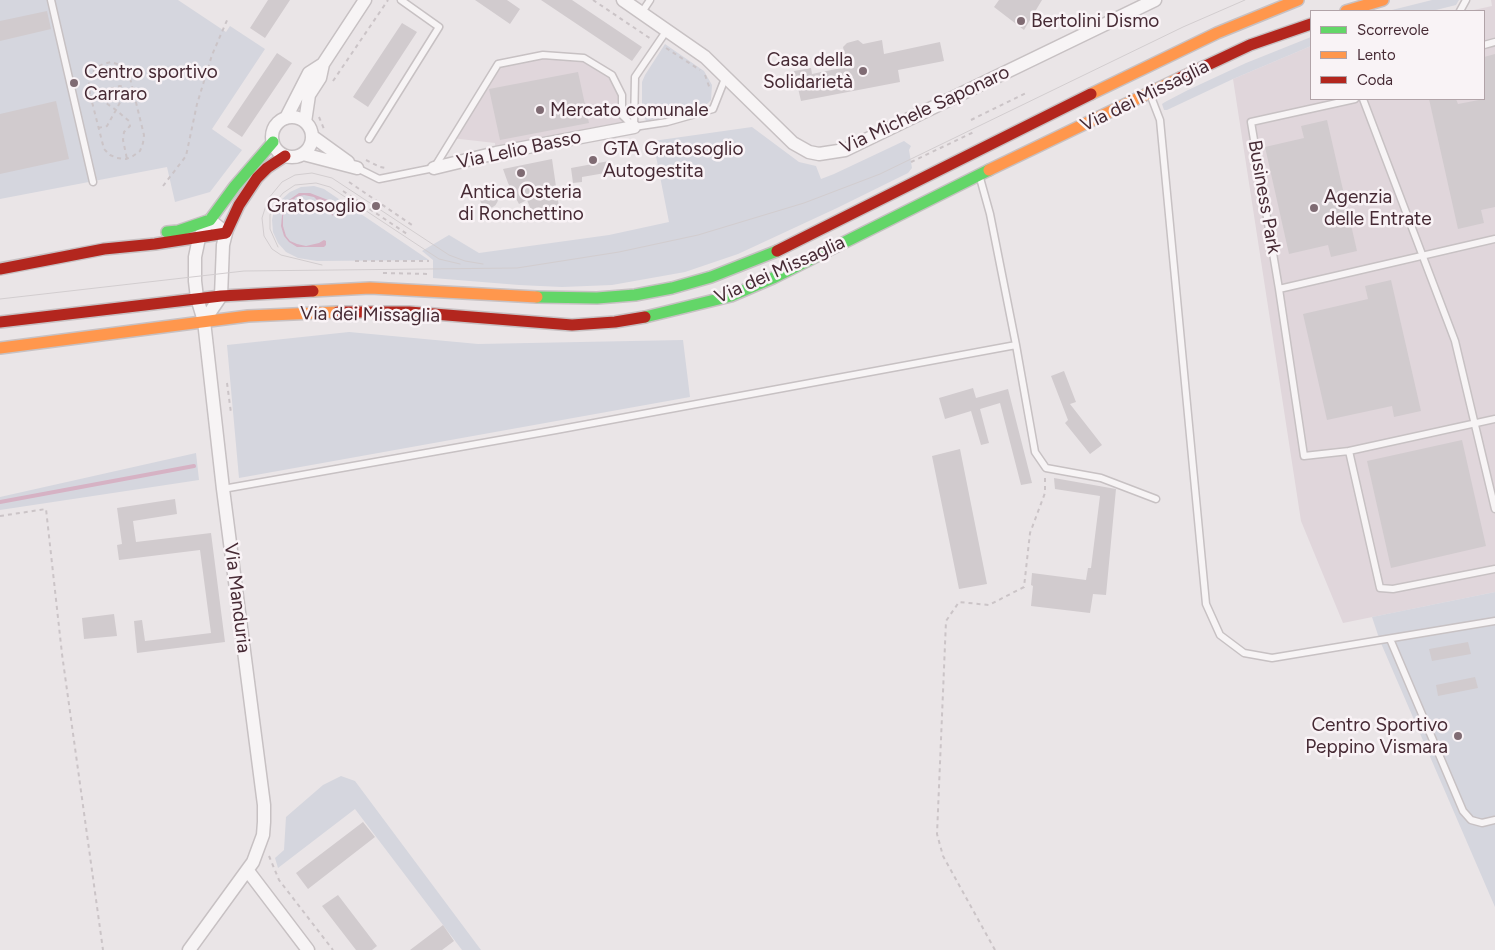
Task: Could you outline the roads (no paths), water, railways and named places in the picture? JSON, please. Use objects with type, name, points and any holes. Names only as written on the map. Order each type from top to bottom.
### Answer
[{"type":"main road","name":"Via dei Missaglia","points":[[0,322],[197,298],[370,288],[535,297],[597,298],[635,295],[672,288],[711,277],[781,249],[995,141],[1208,38],[1298,0]]},
{"type":"main road","points":[[1354,10],[1383,0]]},
{"type":"main road","name":"Via dei Missaglia","points":[[0,348],[248,316],[319,312],[410,312],[572,325],[615,322],[658,315],[731,296],[773,278],[980,175],[1250,45],[1310,24]]},
{"type":"main road","points":[[104,249],[138,235],[178,232],[210,220],[235,186],[272,142]]},
{"type":"main road","points":[[0,269],[104,249],[226,233],[239,205],[257,178],[284,156]]},
{"type":"street","points":[[305,122],[309,95],[320,78],[323,64],[365,0]]},
{"type":"street","name":"Via Michele Saponaro","points":[[623,0],[705,56],[793,143],[810,152],[828,153],[845,150],[1155,0]]},
{"type":"street","points":[[286,118],[297,118],[305,122],[310,128],[312,136],[310,145],[303,154],[294,157],[284,156],[278,151],[272,142],[272,135],[275,126],[286,118],[309,73],[323,64]]},
{"type":"street","name":"Via Lelio Basso","points":[[434,168],[496,153],[634,127]]},
{"type":"street","name":"Via Lelio Basso","points":[[312,136],[360,163]]},
{"type":"street","name":"Via Lelio Basso","points":[[303,154],[360,163]]},
{"type":"street","points":[[210,220],[226,233],[223,245],[221,296],[204,321],[197,298],[195,257],[199,238],[210,220]]},
{"type":"street","name":"Via Manduria","points":[[189,950],[254,862],[263,835],[264,805],[223,489],[204,321]]},
{"type":"street","points":[[248,871],[308,950]]},
{"type":"lane","points":[[51,0],[93,182]]},
{"type":"lane","points":[[369,138],[439,27],[401,0]]},
{"type":"lane","points":[[642,12],[650,0]]},
{"type":"lane","points":[[634,127],[635,77],[668,30]]},
{"type":"lane","name":"Via Lelio Basso","points":[[360,163],[379,179],[434,168],[498,64],[543,55],[584,58],[612,75],[622,95],[622,116],[634,127],[666,122],[713,109],[726,76]]},
{"type":"lane","points":[[1150,93],[1160,120],[1206,604],[1220,635],[1244,653],[1272,658],[1495,621]]},
{"type":"lane","name":"Business Park","points":[[1351,100],[1252,122],[1304,456],[1348,451],[1495,419]]},
{"type":"lane","points":[[1363,100],[1455,341],[1495,509]]},
{"type":"lane","points":[[980,175],[990,214],[1016,345],[1034,452],[1046,468],[1101,478],[1156,498]]},
{"type":"lane","points":[[1279,288],[1495,239]]},
{"type":"lane","points":[[223,489],[1016,345]]},
{"type":"lane","points":[[1348,451],[1380,588],[1393,589],[1495,569]]},
{"type":"lane","points":[[1390,639],[1463,811],[1476,822],[1482,823],[1495,820]]},
{"type":"waterway","points":[[0,502],[194,466]]},
{"type":"tram line","points":[[0,299],[244,271],[517,268],[619,252],[698,235],[804,203],[880,174],[1183,27],[1245,0]]},
{"type":"tram line","points":[[322,265],[281,255],[272,249],[264,236],[262,218],[268,199],[282,182],[295,175],[312,173],[332,178],[449,255],[465,261],[483,264]]},
{"type":"tram line","points":[[278,247],[270,229],[270,215],[274,204],[283,193],[295,185],[316,183],[330,187],[439,259],[460,264]]},
{"type":"place","name":"Bertolini Dismo","points":[[1021,21]]},
{"type":"place","name":"Casa della Solidarietà","points":[[863,71]]},
{"type":"place","name":"Centro sportivo Carraro","points":[[74,83]]},
{"type":"place","name":"Mercato comunale","points":[[540,110]]},
{"type":"place","name":"GTA Gratosoglio Autogestita","points":[[593,160]]},
{"type":"place","name":"Antica Osteria di Ronchettino","points":[[521,173]]},
{"type":"place","name":"Gratosoglio","points":[[376,206]]},
{"type":"place","name":"Agenzia delle Entrate","points":[[1314,208]]},
{"type":"place","name":"Centro Sportivo Peppino Vismara","points":[[1458,736]]}]
